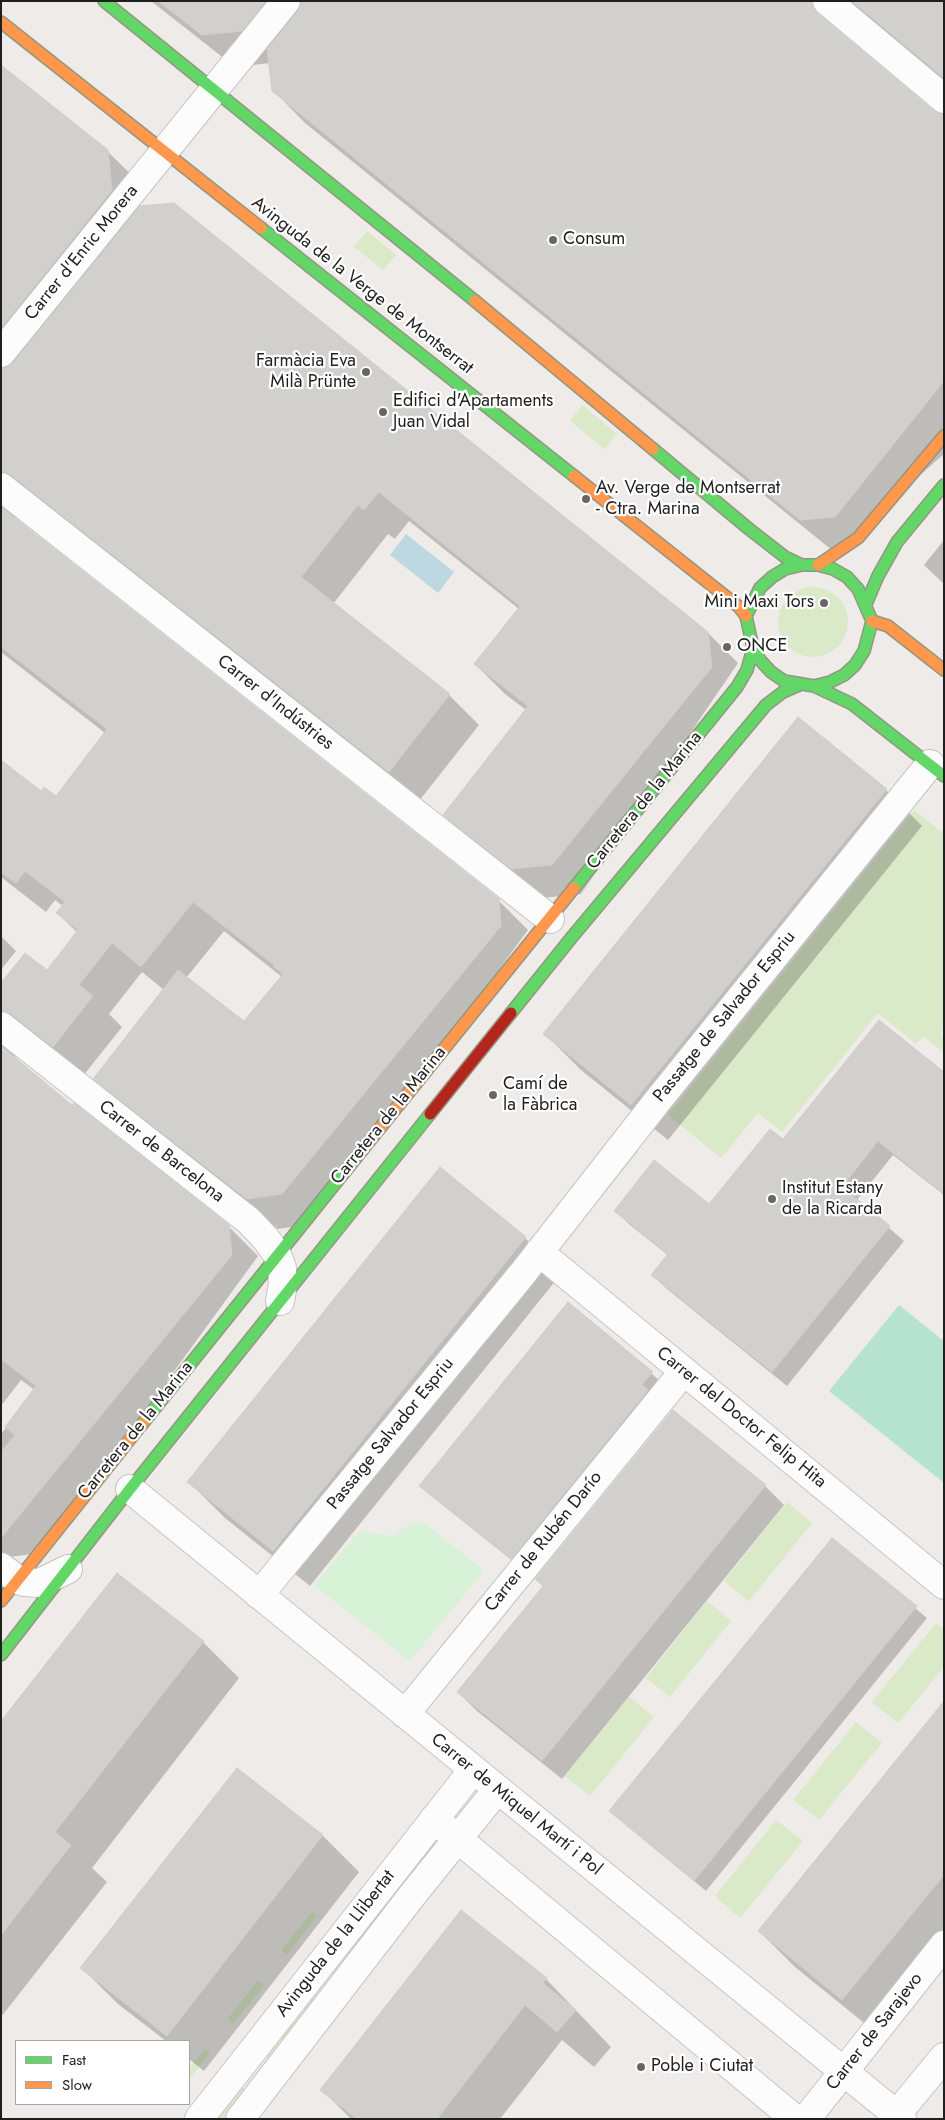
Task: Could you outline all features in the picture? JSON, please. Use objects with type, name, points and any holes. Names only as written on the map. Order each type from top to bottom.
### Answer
[{"type":"street","points":[[104,1],[535,350],[749,528],[785,557],[802,565]]},
{"type":"street","points":[[214,89],[286,1]]},
{"type":"street","points":[[828,1],[944,99]]},
{"type":"street","name":"Avinguda de la Verge de Montserrat","points":[[1,22],[739,607],[746,616]]},
{"type":"street","name":"Carrer d'Enric Morera","points":[[1,353],[214,89]]},
{"type":"street","points":[[818,565],[858,538],[944,436]]},
{"type":"street","points":[[866,604],[897,542],[944,485]]},
{"type":"street","name":"Carrer d'Indústries","points":[[1,487],[550,919]]},
{"type":"street","points":[[802,565],[818,565],[833,569],[847,578],[858,589],[872,621],[864,651],[855,665],[844,676],[814,686],[799,685],[784,681],[771,672],[760,660],[753,648],[746,616],[760,588],[772,577],[785,569],[802,565]]},
{"type":"street","points":[[872,621],[888,626],[944,670]]},
{"type":"street","name":"Carretera de la Marina","points":[[1,1601],[10,1573],[277,1254],[737,687],[746,670],[753,648]]},
{"type":"street","name":"Carretera de la Marina","points":[[1,1655],[130,1489],[512,1011],[766,705],[783,692],[799,685]]},
{"type":"street","points":[[814,686],[852,704],[937,770]]},
{"type":"street","name":"Passatge de Salvador Espriu","points":[[531,1262],[659,1099],[937,770]]},
{"type":"street","name":"Carrer de Barcelona","points":[[1,1026],[249,1221],[277,1254],[282,1268],[283,1284],[280,1301]]},
{"type":"street","name":"Carrer del Doctor Felip Hita","points":[[531,1262],[684,1371],[944,1585]]},
{"type":"street","name":"Passatge Salvador Espriu","points":[[259,1595],[531,1262]]},
{"type":"street","name":"Carrer de Rubén Darío","points":[[404,1714],[684,1371]]},
{"type":"street","name":"Carrer de Miquel Martí i Pol","points":[[130,1489],[900,2117]]},
{"type":"street","name":"Carretera de la Marina","points":[[10,1573],[24,1582],[40,1583],[68,1569]]},
{"type":"street","name":"Avinguda de la Llibertat","points":[[199,2119],[473,1770]]},
{"type":"street","name":"Avinguda de la Llibertat","points":[[240,2119],[457,1838],[497,1790]]},
{"type":"street","points":[[434,1819],[795,2119]]},
{"type":"street","name":"Carrer de Sarajevo","points":[[806,2119],[944,1945]]},
{"type":"street","points":[[900,2117],[944,2057]]},
{"type":"green space","points":[[367,231],[396,255],[383,270],[354,247]]},
{"type":"green space","points":[[582,405],[617,434],[605,449],[570,421]]},
{"type":"green space","points":[[820,587],[833,593],[842,602],[846,608],[848,622],[846,636],[838,647],[827,655],[806,657],[799,655],[788,647],[780,636],[778,615],[780,608],[788,597],[799,589]]},
{"type":"green space","points":[[914,810],[944,834],[944,1027],[941,1033],[944,1041],[944,1053],[923,1036],[916,1044],[878,1013],[782,1132],[758,1113],[721,1158],[668,1115]]},
{"type":"green space","points":[[634,1148],[638,1152],[561,1247],[557,1243]]},
{"type":"green space","points":[[899,1305],[944,1341],[944,1483],[829,1391]]},
{"type":"green space","points":[[787,1502],[812,1523],[749,1601],[724,1581]]},
{"type":"green space","points":[[417,1522],[427,1525],[484,1571],[410,1661],[314,1585],[358,1533],[395,1535],[411,1523]]},
{"type":"green space","points":[[707,1601],[731,1621],[670,1697],[646,1678]]},
{"type":"green space","points":[[936,1623],[944,1629],[944,1667],[898,1723],[872,1702]]},
{"type":"green space","points":[[629,1697],[654,1717],[590,1796],[565,1776]]},
{"type":"green space","points":[[856,1722],[882,1743],[819,1820],[793,1800]]},
{"type":"green space","points":[[776,1820],[803,1841],[740,1918],[715,1896]]},
{"type":"green space","points":[[392,1889],[400,1896],[352,1958],[343,1951]]},
{"type":"green space","points":[[312,1912],[317,1916],[287,1955],[281,1950]]},
{"type":"green space","points":[[258,1980],[264,1985],[233,2024],[227,2019]]},
{"type":"green space","points":[[313,1991],[321,1997],[271,2060],[264,2054]]},
{"type":"green space","points":[[205,2048],[210,2053],[190,2079],[190,2067]]},
{"type":"green space","points":[[239,2085],[247,2091],[226,2119],[213,2119]]},
{"type":"water","points":[[406,534],[454,572],[438,593],[390,555]]},
{"type":"building","points":[[158,1],[266,1],[242,31],[202,35]]},
{"type":"building","points":[[301,1],[812,1],[817,13],[934,111],[944,114],[944,381],[835,517],[800,520],[272,91],[267,49],[298,11]]},
{"type":"building","points":[[852,1],[944,1],[944,78]]},
{"type":"building","points":[[1,65],[108,150],[112,190],[1,328]]},
{"type":"building","points":[[174,203],[708,632],[712,667],[552,865],[511,869],[443,815],[528,706],[474,664],[520,606],[379,492],[364,510],[358,505],[301,577],[450,694],[389,772],[11,475],[1,472],[1,368],[13,363],[140,206]]},
{"type":"building","points":[[1,507],[499,899],[501,926],[282,1194],[247,1199],[93,1079],[178,970],[244,1021],[283,974],[193,902],[141,967],[112,943],[79,985],[93,996],[53,1047],[11,1014],[1,1011],[1,983],[25,953],[47,970],[78,930],[56,913],[65,902],[25,871],[16,883],[1,872],[1,760],[41,791],[44,787],[56,796],[107,729],[1,647]]},
{"type":"building","points":[[798,717],[887,789],[631,1105],[543,1034]]},
{"type":"building","points":[[879,1020],[944,1072],[944,1194],[878,1141],[842,1187],[890,1226],[772,1372],[651,1275],[668,1254],[614,1211],[654,1160],[709,1204],[770,1129],[783,1139]]},
{"type":"building","points":[[1,1046],[72,1105],[74,1103],[229,1225],[232,1255],[1,1538],[1,1452],[15,1435],[5,1427],[36,1386],[1,1359]]},
{"type":"building","points":[[440,1167],[526,1237],[273,1551],[187,1482]]},
{"type":"building","points":[[568,1302],[653,1372],[642,1385],[648,1390],[511,1559],[419,1486]]},
{"type":"building","points":[[673,1410],[766,1485],[542,1761],[457,1692],[543,1586],[535,1579]]},
{"type":"building","points":[[832,1538],[917,1606],[694,1881],[609,1811]]},
{"type":"building","points":[[117,1573],[204,1641],[55,1832],[71,1845],[1,1935],[1,1721]]},
{"type":"building","points":[[944,1701],[944,1875],[842,2000],[758,1931]]},
{"type":"building","points":[[237,1768],[323,1835],[167,2036],[80,1968]]},
{"type":"building","points":[[461,1910],[547,1978],[543,1983],[576,2010],[557,2032],[525,2005],[437,2119],[357,2119],[320,2090]]},
{"type":"traffic: fast","points":[[104,1],[475,301]]},
{"type":"traffic: fast","points":[[261,228],[574,476]]},
{"type":"traffic: fast","points":[[653,449],[749,529],[785,557],[802,565]]},
{"type":"traffic: fast","points":[[866,604],[878,576],[897,542],[944,485]]},
{"type":"traffic: fast","points":[[802,565],[818,565],[833,569],[847,577],[858,589],[872,621],[864,651],[855,665],[844,675],[830,682],[814,686],[784,681],[771,672],[760,660],[753,648],[746,616],[760,588],[772,577],[785,569],[802,565]]},
{"type":"traffic: fast","points":[[574,888],[737,687],[747,670],[753,648]]},
{"type":"traffic: fast","points":[[511,1013],[766,705],[783,692],[799,685]]},
{"type":"traffic: fast","points":[[814,686],[852,704],[944,776]]},
{"type":"traffic: fast","points":[[1,1655],[130,1489],[430,1114]]},
{"type":"traffic: fast","points":[[143,1423],[363,1149]]},
{"type":"traffic: slow","points":[[1,22],[261,228]]},
{"type":"traffic: slow","points":[[475,301],[653,449]]},
{"type":"traffic: slow","points":[[818,565],[858,538],[944,436]]},
{"type":"traffic: slow","points":[[574,476],[739,607],[746,616]]},
{"type":"traffic: slow","points":[[872,621],[888,626],[944,670]]},
{"type":"traffic: slow","points":[[363,1149],[574,888]]},
{"type":"traffic: slow","points":[[1,1601],[143,1423]]},
{"type":"traffic: jam","points":[[430,1114],[511,1013]]},
{"type":"place","name":"Consum","points":[[553,240]]},
{"type":"place","name":"Farmàcia Eva Milà Prünte","points":[[366,372]]},
{"type":"place","name":"Edifici d'Apartaments Juan Vidal","points":[[383,412]]},
{"type":"place","name":"Av. Verge de Montserrat - Ctra. Marina","points":[[586,499]]},
{"type":"place","name":"Mini Maxi Tors","points":[[824,603]]},
{"type":"place","name":"ONCE","points":[[727,647]]},
{"type":"place","name":"Camí de la Fàbrica","points":[[493,1095]]},
{"type":"place","name":"Institut Estany de la Ricarda","points":[[772,1199]]},
{"type":"place","name":"Poble i Ciutat","points":[[641,2067]]}]
